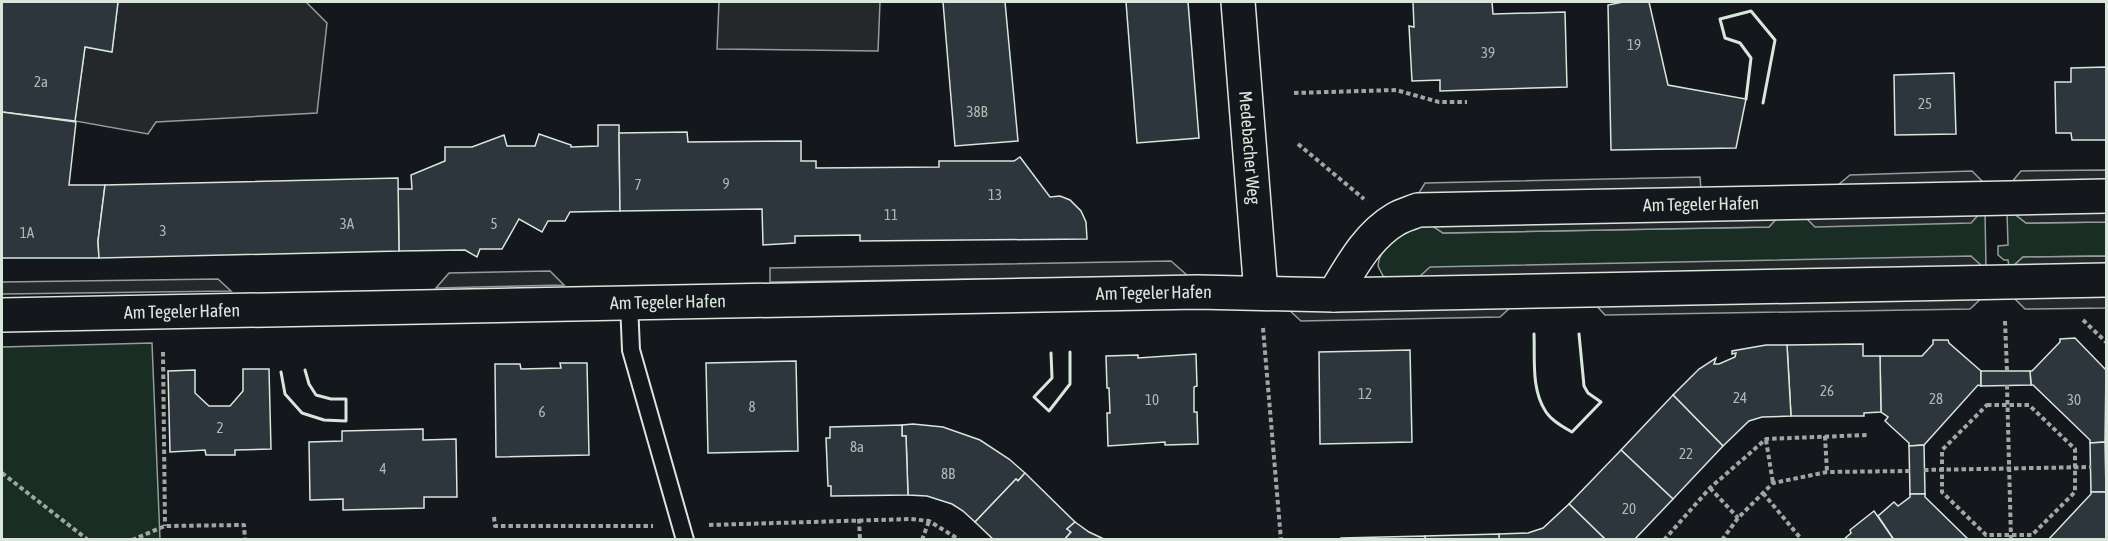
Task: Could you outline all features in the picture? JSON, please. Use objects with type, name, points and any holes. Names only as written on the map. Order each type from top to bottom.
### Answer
[{"type":"street","name":"Medebacher Weg","points":[[1238,2],[1261,292]]},
{"type":"street","name":"Am Tegeler Hafen","points":[[1334,295],[1360,253],[1377,234],[1396,219],[1418,210],[2106,196]]},
{"type":"street","name":"Am Tegeler Hafen","points":[[2,315],[1198,292],[1334,295],[2106,280]]},
{"type":"lane","points":[[629,303],[631,350],[682,533]]},
{"type":"path","points":[[1294,93],[1396,90],[1439,102],[1467,102]]},
{"type":"path","points":[[1298,144],[1365,200]]},
{"type":"path","points":[[1261,292],[1263,340],[1281,540]]},
{"type":"path","points":[[2083,320],[2106,342]]},
{"type":"path","points":[[2005,321],[2007,371]]},
{"type":"path","points":[[163,352],[165,526]]},
{"type":"path","points":[[2007,385],[2011,537]]},
{"type":"path","points":[[2008,404],[2029,405],[2075,449],[2075,492],[2032,535],[1986,536],[1942,492],[1942,450],[1987,405],[2008,404]]},
{"type":"path","points":[[1665,540],[1710,488],[1766,440],[1867,435]]},
{"type":"path","points":[[1825,436],[1827,471]]},
{"type":"path","points":[[1766,440],[1773,483]]},
{"type":"path","points":[[1924,470],[2091,466]]},
{"type":"path","points":[[1722,540],[1738,518],[1773,483],[1827,471],[1910,471]]},
{"type":"path","points":[[2,473],[88,540]]},
{"type":"path","points":[[1710,488],[1738,518]]},
{"type":"path","points":[[1763,493],[1802,540]]},
{"type":"path","points":[[494,517],[495,526],[682,533],[859,519],[911,519],[929,521],[960,540]]},
{"type":"path","points":[[859,519],[860,540]]},
{"type":"path","points":[[922,540],[929,521]]},
{"type":"path","points":[[132,540],[165,526],[244,525],[245,540]]},
{"type":"green space","points":[[1985,212],[1986,268],[1393,280],[1383,276],[1378,266],[1380,258],[1390,244],[1428,223],[1443,233],[1769,227],[1780,215]]},
{"type":"green space","points":[[2007,212],[2012,212],[2026,223],[2106,222],[2106,256],[2023,257],[2011,268],[2008,260],[1998,255],[1998,246],[2008,245]]},
{"type":"green space","points":[[152,343],[160,539],[2,539],[2,347]]},
{"type":"shaded area","points":[[118,2],[306,2],[327,23],[317,113],[156,122],[148,134],[75,121],[85,47],[112,51]]},
{"type":"shaded area","points":[[719,2],[880,2],[878,51],[717,49]]},
{"type":"shaded area","points":[[2106,170],[2106,182],[2011,183],[2021,171]]},
{"type":"shaded area","points":[[1972,171],[1984,183],[1837,186],[1850,175]]},
{"type":"shaded area","points":[[1700,177],[1701,189],[1417,196],[1425,183]]},
{"type":"shaded area","points":[[2106,210],[2106,222],[2026,223],[2012,212]]},
{"type":"shaded area","points":[[1982,211],[1971,223],[1815,227],[1803,215]]},
{"type":"shaded area","points":[[1780,215],[1769,227],[1443,233],[1428,223]]},
{"type":"shaded area","points":[[1971,256],[1984,268],[1417,279],[1430,267]]},
{"type":"shaded area","points":[[2106,256],[2106,266],[2011,268],[2023,257]]},
{"type":"shaded area","points":[[1171,261],[1188,276],[770,282],[770,268]]},
{"type":"shaded area","points":[[550,271],[564,285],[436,288],[449,273]]},
{"type":"shaded area","points":[[218,279],[231,291],[2,294],[2,282]]},
{"type":"shaded area","points":[[1984,296],[1970,309],[1605,315],[1593,302]]},
{"type":"shaded area","points":[[2106,296],[2106,308],[2025,309],[2013,297]]},
{"type":"shaded area","points":[[1512,306],[1500,317],[1301,321],[1289,310]]},
{"type":"building","points":[[2,2],[118,2],[112,52],[85,47],[75,121],[2,112]]},
{"type":"building","points":[[943,2],[1005,2],[1018,141],[955,146]]},
{"type":"building","points":[[1126,2],[1188,2],[1199,138],[1137,143]]},
{"type":"building","points":[[1413,2],[1492,2],[1493,14],[1565,12],[1567,87],[1440,91],[1440,80],[1412,81],[1409,26],[1414,27]]},
{"type":"building","points":[[1623,2],[1649,2],[1668,85],[1746,99],[1736,148],[1611,150],[1608,5]]},
{"type":"building","points":[[2106,67],[2106,140],[2072,140],[2071,133],[2056,133],[2055,82],[2071,82],[2071,68]]},
{"type":"building","points":[[1954,73],[1956,134],[1895,135],[1894,75]]},
{"type":"building","points":[[2,112],[76,122],[69,185],[105,185],[98,241],[99,258],[2,258]]},
{"type":"building","points":[[598,125],[619,125],[620,211],[570,212],[565,221],[548,221],[542,232],[519,219],[502,249],[480,249],[477,257],[465,250],[399,251],[398,189],[412,189],[411,175],[445,161],[445,147],[472,147],[504,135],[507,146],[535,146],[539,134],[571,145],[571,147],[598,146]]},
{"type":"building","points":[[687,132],[688,142],[801,141],[801,161],[816,161],[816,168],[939,167],[939,161],[1014,161],[1020,157],[1050,197],[1060,196],[1070,200],[1081,211],[1086,222],[1087,239],[860,241],[860,235],[795,236],[795,243],[763,245],[762,209],[620,211],[619,133]]},
{"type":"building","points":[[398,178],[399,251],[99,258],[98,241],[105,185]]},
{"type":"building","points":[[2075,338],[2106,370],[2105,442],[2090,443],[2090,440],[2031,385],[2030,371],[2060,342],[2060,339]]},
{"type":"building","points":[[1933,340],[1948,340],[1981,371],[1981,386],[1978,385],[1924,445],[1909,446],[1909,443],[1885,421],[1888,417],[1881,412],[1880,356],[1922,356],[1933,344]]},
{"type":"building","points":[[1863,344],[1863,356],[1880,356],[1881,412],[1864,413],[1864,416],[1791,416],[1787,345]]},
{"type":"building","points":[[1766,345],[1787,345],[1791,416],[1762,417],[1749,421],[1723,446],[1673,395],[1699,369],[1716,358],[1714,364],[1719,364],[1735,357],[1736,353],[1732,354],[1732,351]]},
{"type":"building","points":[[1410,350],[1412,442],[1320,444],[1319,352]]},
{"type":"building","points":[[1196,354],[1197,386],[1194,387],[1194,412],[1197,412],[1198,444],[1165,445],[1165,442],[1108,446],[1107,413],[1110,413],[1106,356],[1138,355],[1138,358]]},
{"type":"building","points":[[796,361],[798,451],[708,453],[706,363]]},
{"type":"building","points":[[560,363],[587,363],[589,455],[496,457],[495,364],[520,364],[521,369],[561,368]]},
{"type":"building","points":[[243,369],[269,369],[271,449],[235,450],[235,455],[206,455],[205,450],[170,452],[168,371],[195,370],[195,393],[209,406],[230,406],[243,391]]},
{"type":"building","points":[[1981,371],[2030,371],[2031,385],[1981,386]]},
{"type":"building","points":[[1673,395],[1723,446],[1673,499],[1621,450]]},
{"type":"building","points":[[902,425],[943,427],[980,440],[1009,459],[1025,473],[1018,481],[1016,479],[975,522],[952,504],[927,496],[908,495],[906,436],[902,436]]},
{"type":"building","points":[[902,425],[902,436],[906,436],[908,495],[831,496],[831,486],[828,486],[826,438],[830,438],[830,427]]},
{"type":"building","points":[[423,429],[423,440],[456,439],[457,497],[424,497],[424,508],[343,510],[343,499],[310,500],[309,442],[342,441],[342,431]]},
{"type":"building","points":[[2105,442],[2106,492],[2091,492],[2090,443]]},
{"type":"building","points":[[1924,445],[1925,494],[1910,494],[1909,446]]},
{"type":"building","points":[[1621,450],[1673,499],[1634,540],[1606,540],[1569,504]]},
{"type":"building","points":[[1025,473],[1075,522],[1067,529],[1071,532],[1064,540],[994,540],[975,522],[1016,479],[1018,481]]},
{"type":"building","points":[[2091,492],[2106,492],[2106,540],[2048,540],[2091,494]]},
{"type":"building","points":[[1910,494],[1925,494],[1925,497],[1969,540],[1894,540],[1878,516],[1894,502],[1898,506],[1910,497]]},
{"type":"building","points":[[1569,504],[1606,540],[1499,540],[1499,534],[1528,533],[1543,528]]},
{"type":"building","points":[[1874,511],[1894,540],[1843,540],[1851,533],[1850,530]]},
{"type":"building","points":[[1075,522],[1106,540],[1064,540],[1071,532],[1067,529]]},
{"type":"building","points":[[1499,534],[1499,540],[1425,540],[1425,536]]},
{"type":"building","points":[[1425,536],[1425,540],[1341,540],[1341,538]]},
{"type":"fence","points":[[202,540],[219,540]]},
{"type":"wall","points":[[1746,99],[1751,58],[1740,43],[1725,38],[1720,19],[1751,11],[1775,40],[1763,103]]},
{"type":"wall","points":[[1534,334],[1536,384],[1541,403],[1551,418],[1572,432],[1601,402],[1588,393],[1584,386],[1579,334]]},
{"type":"wall","points":[[1051,353],[1052,378],[1034,397],[1049,411],[1070,384],[1070,352]]},
{"type":"wall","points":[[281,372],[285,394],[302,413],[324,420],[346,421],[346,399],[331,399],[316,395],[309,384],[305,370]]}]
